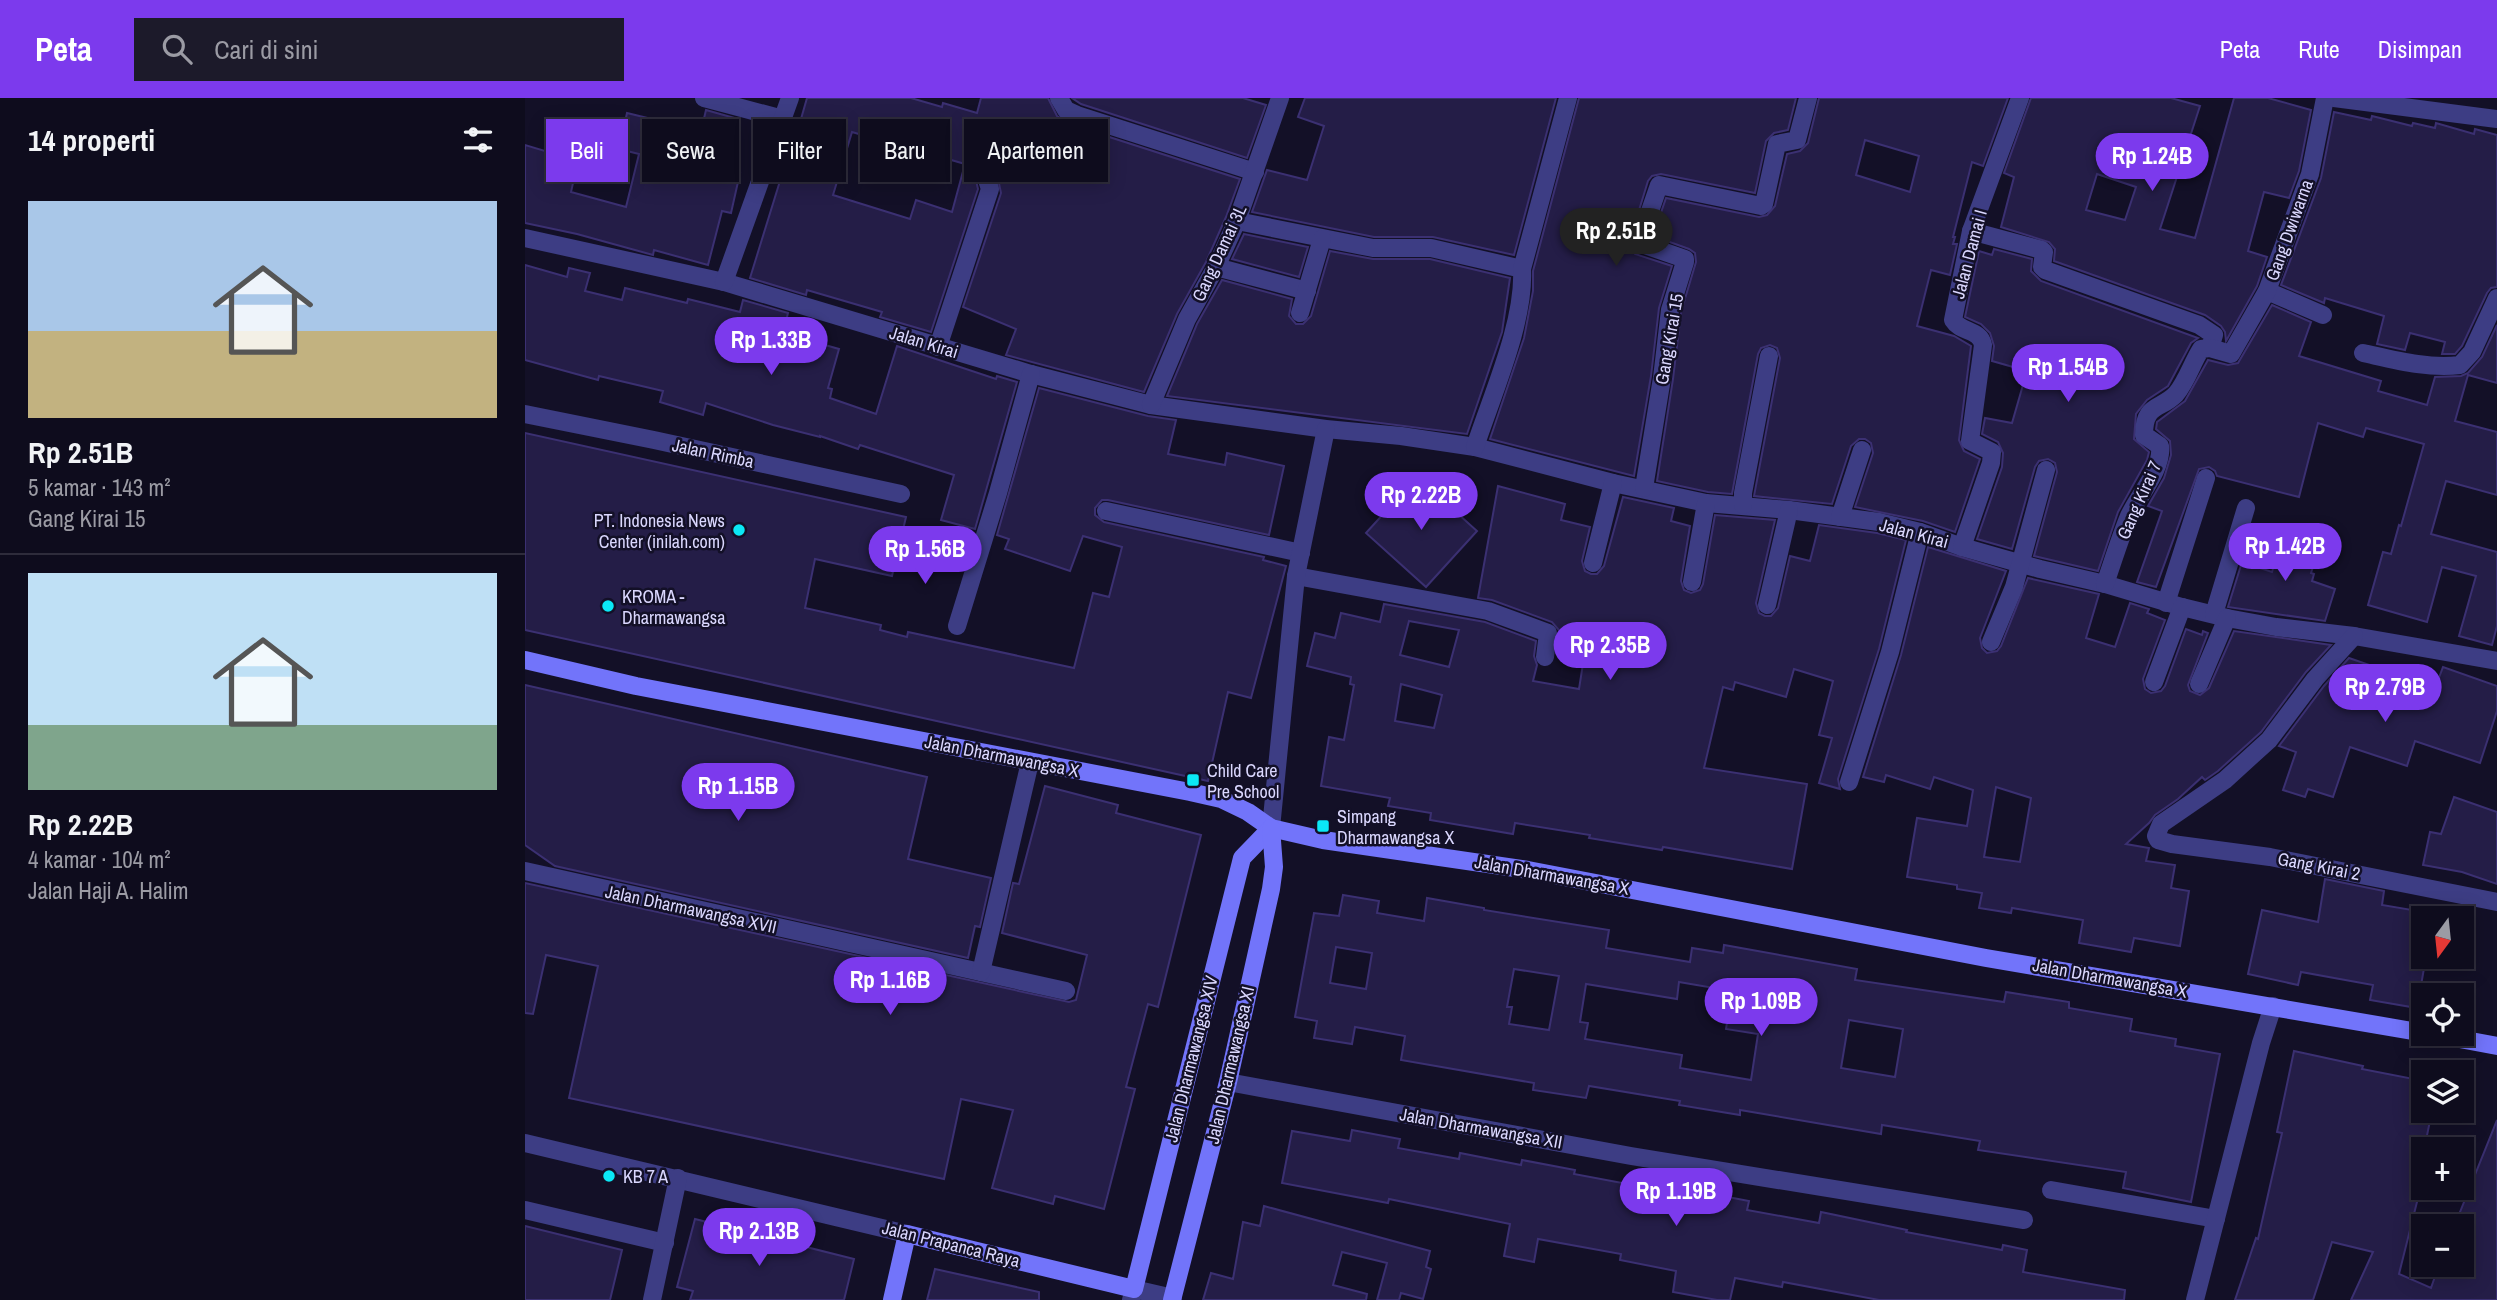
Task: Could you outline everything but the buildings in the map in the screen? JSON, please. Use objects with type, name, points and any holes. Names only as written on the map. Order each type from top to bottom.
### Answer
[{"type":"street","points":[[704,98],[783,119],[790,98]]},
{"type":"street","points":[[1059,98],[1066,110],[1077,115],[1255,172]]},
{"type":"street","name":"Gang Damai 3L","points":[[1151,405],[1188,319],[1237,221],[1280,98]]},
{"type":"street","points":[[1475,446],[1514,329],[1523,290],[1522,269],[1568,98]]},
{"type":"street","name":"Gang Kirai 15","points":[[1644,488],[1670,310],[1685,262],[1685,258],[1639,243],[1659,185],[1761,206],[1764,204],[1777,144],[1797,141],[1808,98]]},
{"type":"street","name":"Jalan Damai I","points":[[1962,547],[1991,464],[1992,452],[1970,441],[1982,339],[1977,334],[1957,327],[1953,320],[1971,231],[2020,98]]},
{"type":"street","name":"Gang Dwiwarna","points":[[2210,348],[2231,354],[2267,291],[2309,174],[2325,98]]},
{"type":"street","points":[[2334,98],[2497,119]]},
{"type":"street","points":[[724,282],[760,182]]},
{"type":"street","points":[[938,347],[990,189],[988,182]]},
{"type":"street","points":[[1237,221],[1373,248],[1431,248],[1522,269]]},
{"type":"street","points":[[1971,231],[2042,250],[2042,267],[2045,270],[2199,325],[2214,335],[2210,348]]},
{"type":"street","name":"Jalan Kirai","points":[[525,237],[724,282],[1031,374],[1151,405],[1475,446],[1613,483],[1706,503],[1789,510],[1879,522],[2019,563],[2220,616],[2276,628],[2354,636],[2497,661]]},
{"type":"street","points":[[1300,313],[1322,239]]},
{"type":"street","points":[[1216,267],[1307,291]]},
{"type":"street","points":[[2267,291],[2323,315]]},
{"type":"street","points":[[2363,353],[2447,367],[2460,365],[2472,352],[2497,298]]},
{"type":"street","name":"Gang Kirai 7","points":[[2105,584],[2130,513],[2148,483],[2159,456],[2160,446],[2144,435],[2149,414],[2156,406],[2173,397],[2201,349],[2210,348]]},
{"type":"street","points":[[1743,505],[1769,356]]},
{"type":"street","points":[[957,626],[998,494],[1031,374]]},
{"type":"street","name":"Jalan Rimba","points":[[525,414],[901,494]]},
{"type":"street","points":[[1271,828],[1296,576],[1326,429]]},
{"type":"street","points":[[1840,517],[1863,450]]},
{"type":"street","points":[[1991,642],[2014,587],[2046,470]]},
{"type":"street","points":[[2154,682],[2206,478]]},
{"type":"street","points":[[1594,564],[1613,483]]},
{"type":"street","points":[[1692,582],[1706,503]]},
{"type":"street","points":[[2199,684],[2220,616],[2246,508]]},
{"type":"street","points":[[1767,605],[1789,510]]},
{"type":"street","points":[[1106,511],[1301,553]]},
{"type":"street","points":[[1849,782],[1890,652],[1920,532]]},
{"type":"street","points":[[1296,576],[1488,611],[1548,633],[1545,657]]},
{"type":"street","name":"Gang Kirai 2","points":[[2354,636],[2315,678],[2269,740],[2225,780],[2161,824],[2156,836],[2158,840],[2270,857],[2497,902]]},
{"type":"street","name":"Jalan Dharmawangsa X","points":[[525,660],[636,686],[1221,799],[1248,812],[1271,828],[1323,839],[1528,870],[1986,958],[2411,1031]]},
{"type":"street","points":[[981,972],[1030,762]]},
{"type":"street","name":"Jalan Dharmawangsa XI","points":[[1173,1299],[1228,1082],[1271,889],[1275,867],[1271,828]]},
{"type":"street","name":"Jalan Dharmawangsa XIV","points":[[1132,1294],[1243,858],[1271,828]]},
{"type":"street","name":"Jalan Dharmawangsa XVII","points":[[525,871],[1066,991]]},
{"type":"street","points":[[2195,1300],[2261,1043],[2273,1006]]},
{"type":"street","points":[[2474,1042],[2497,1046]]},
{"type":"street","name":"Jalan Dharmawangsa XII","points":[[1228,1082],[1631,1156],[2024,1220]]},
{"type":"street","name":"Jalan Prapanca Raya","points":[[525,1143],[907,1234],[1132,1294],[1173,1299]]},
{"type":"street","points":[[652,1300],[678,1178]]},
{"type":"street","points":[[2051,1190],[2216,1219]]},
{"type":"street","points":[[525,1210],[665,1243]]},
{"type":"street","points":[[892,1300],[907,1234]]},
{"type":"place","name":"PT. Indonesia News Center (inilah.com)","points":[[739,530]]},
{"type":"place","name":"KROMA - Dharmawangsa","points":[[608,606]]},
{"type":"place","name":"Child Care Pre School","points":[[1193,780]]},
{"type":"place","name":"Simpang Dharmawangsa X","points":[[1323,826]]},
{"type":"place","name":"KB 7 A","points":[[609,1176]]}]
